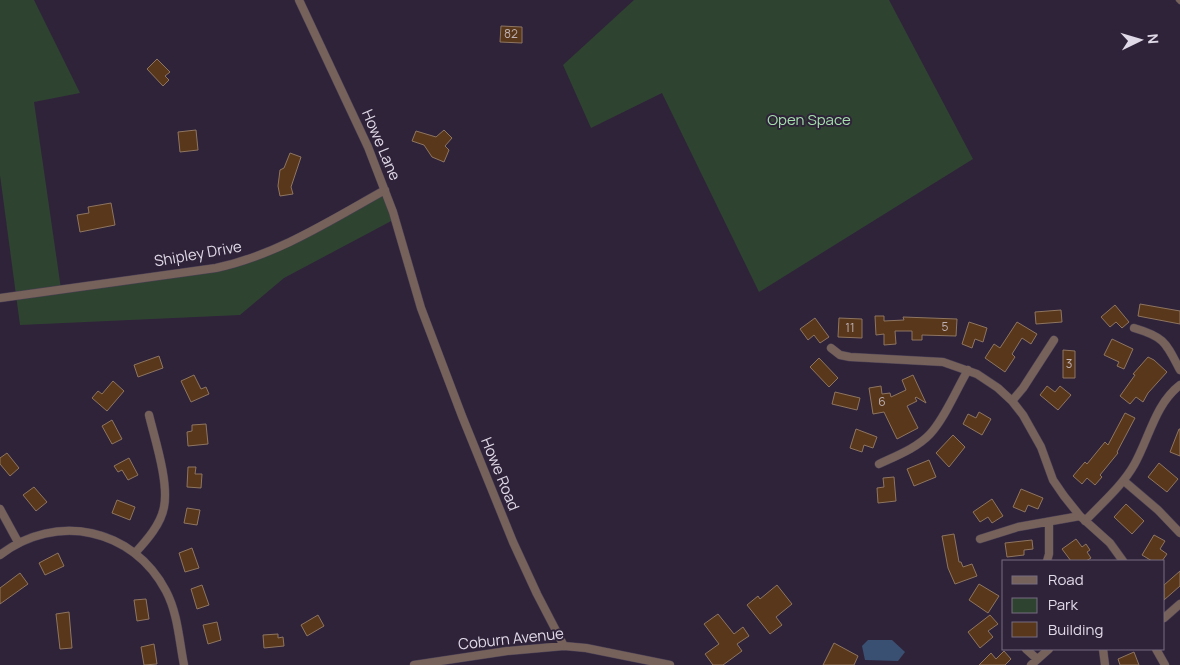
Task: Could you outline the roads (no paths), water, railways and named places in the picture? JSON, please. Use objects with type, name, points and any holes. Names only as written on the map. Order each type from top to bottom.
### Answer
[{"type":"street","name":"Howe Lane","points":[[299,0],[368,147],[402,240],[421,308]]},
{"type":"street","name":"Shipley Drive","points":[[0,298],[216,268],[238,263],[277,248],[385,190]]},
{"type":"street","name":"Howe Road","points":[[421,308],[513,542],[564,646]]},
{"type":"street","points":[[1134,328],[1164,341],[1180,370]]},
{"type":"street","points":[[1012,401],[1023,388],[1054,340]]},
{"type":"street","points":[[831,348],[840,355],[850,357],[944,362],[968,370],[986,380],[1012,401],[1041,447],[1053,480],[1083,518],[1110,543],[1122,560]]},
{"type":"street","points":[[879,464],[912,448],[929,435],[968,370]]},
{"type":"street","points":[[980,539],[1018,527],[1083,518],[1124,480],[1135,464],[1162,404],[1180,385]]},
{"type":"street","points":[[135,553],[153,531],[164,508],[164,479],[149,415]]},
{"type":"street","points":[[1124,480],[1158,510],[1180,534]]},
{"type":"street","points":[[0,509],[18,542]]},
{"type":"street","points":[[1047,560],[1049,523]]},
{"type":"street","points":[[0,554],[18,542],[42,534],[81,531],[106,537],[135,553],[153,570],[167,593],[174,611],[184,665]]},
{"type":"street","points":[[1165,617],[1180,604]]},
{"type":"street","name":"Coburn Avenue","points":[[414,665],[508,651],[564,646],[586,648],[670,665]]},
{"type":"street","points":[[1027,650],[1034,662],[1048,650]]},
{"type":"street","points":[[1103,650],[1105,665]]},
{"type":"street","points":[[1157,650],[1165,665]]},
{"type":"water","points":[[868,640],[892,640],[905,652],[898,661],[865,660],[862,646]]},
{"type":"park label","name":"Open Space","points":[[809,120]]}]
